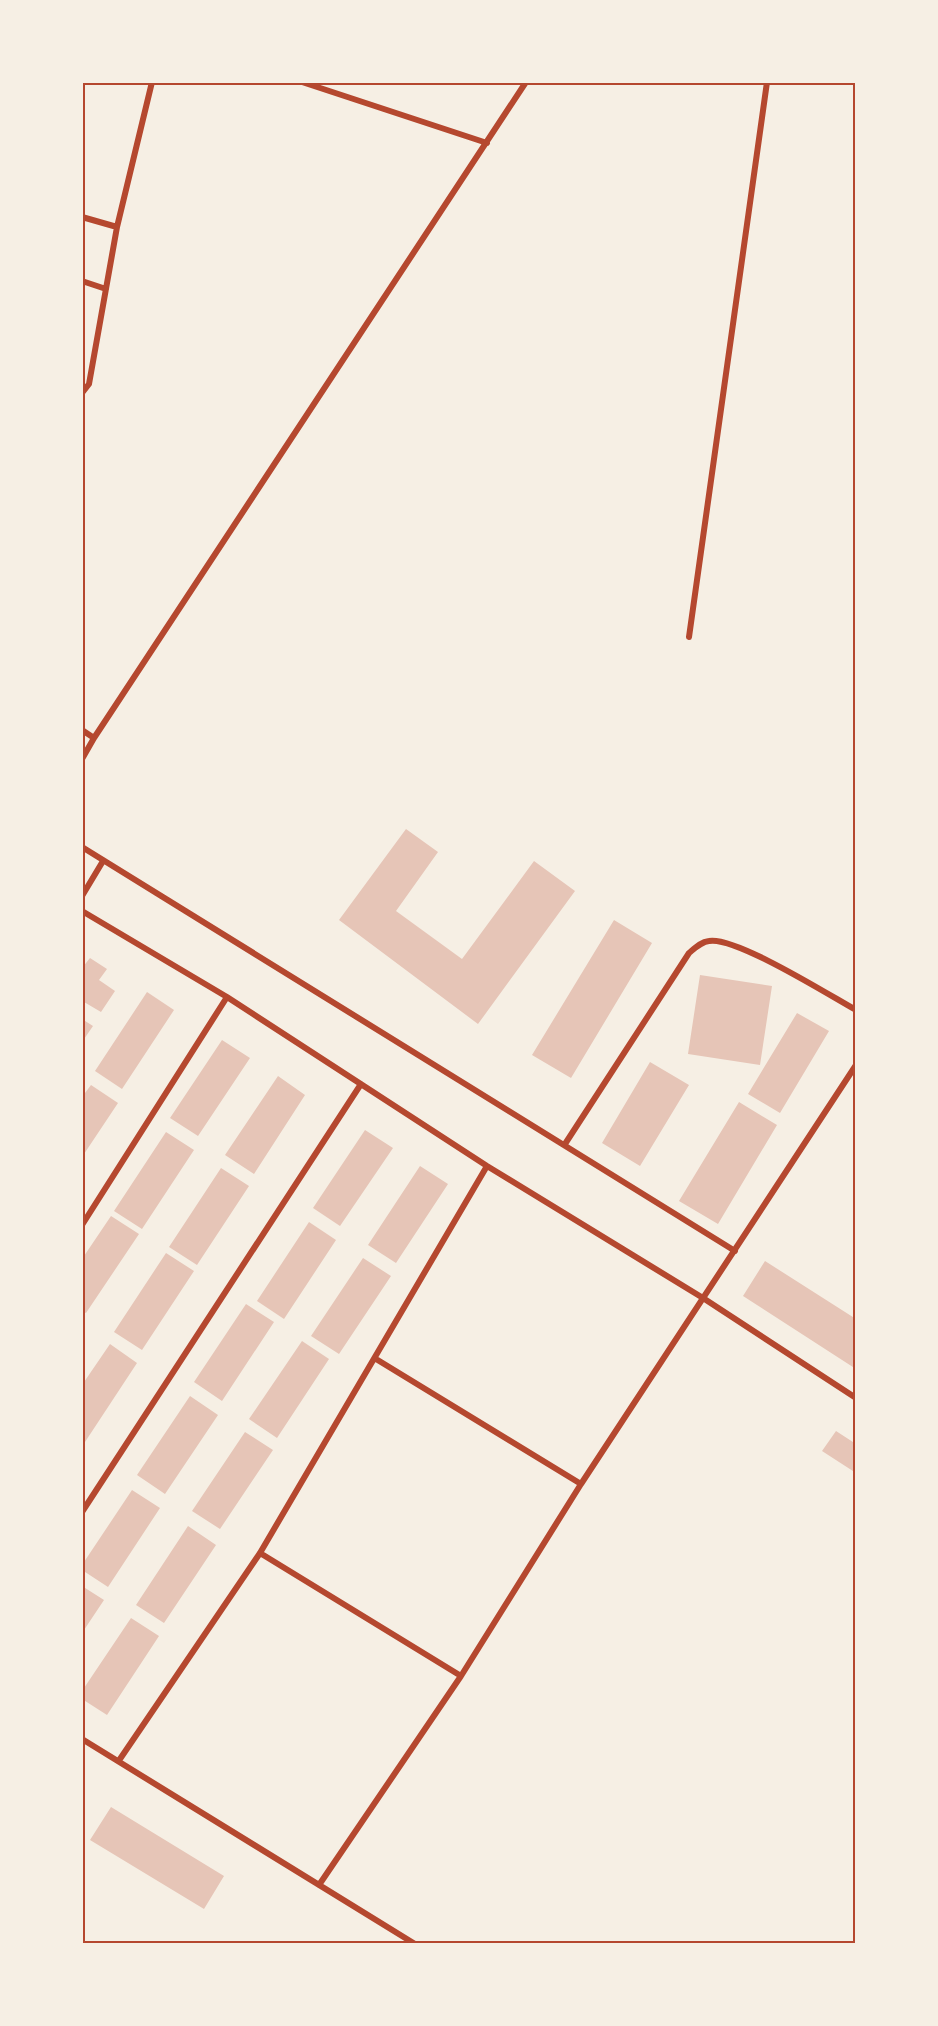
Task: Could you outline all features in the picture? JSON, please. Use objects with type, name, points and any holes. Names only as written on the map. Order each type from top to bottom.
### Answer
[{"type":"street","points":[[82,393],[89,384],[117,227],[152,82]]},
{"type":"street","points":[[302,82],[487,143]]},
{"type":"street","points":[[82,759],[526,82]]},
{"type":"street","points":[[689,637],[767,82]]},
{"type":"street","points":[[82,217],[117,227]]},
{"type":"street","points":[[82,281],[106,289]]},
{"type":"street","points":[[82,730],[94,738]]},
{"type":"street","points":[[82,847],[735,1251]]},
{"type":"street","points":[[82,896],[103,861]]},
{"type":"street","points":[[82,911],[227,997],[487,1166],[702,1298],[855,1398]]},
{"type":"street","points":[[565,1144],[689,953],[699,945],[718,941],[733,946],[776,965],[855,1010]]},
{"type":"street","points":[[82,1225],[227,997]]},
{"type":"street","points":[[319,1885],[461,1676],[581,1484],[855,1065]]},
{"type":"street","points":[[82,1512],[361,1084]]},
{"type":"street","points":[[120,1759],[260,1553],[376,1359],[487,1166]]},
{"type":"street","points":[[376,1359],[581,1484]]},
{"type":"street","points":[[260,1553],[461,1676]]},
{"type":"street","points":[[82,1739],[120,1759],[415,1944]]},
{"type":"building","points":[[406,829],[438,852],[396,911],[462,959],[534,861],[575,891],[478,1024],[339,920]]},
{"type":"building","points":[[614,920],[652,943],[571,1078],[532,1055]]},
{"type":"building","points":[[90,958],[107,969],[99,980],[115,991],[101,1012],[84,1002],[82,1005],[82,968]]},
{"type":"building","points":[[700,975],[772,986],[760,1065],[688,1054]]},
{"type":"building","points":[[147,992],[174,1010],[122,1089],[95,1071]]},
{"type":"building","points":[[797,1013],[829,1031],[780,1113],[748,1094]]},
{"type":"building","points":[[82,1019],[93,1026],[82,1042]]},
{"type":"building","points":[[222,1040],[250,1058],[198,1136],[170,1118]]},
{"type":"building","points":[[650,1062],[689,1085],[640,1166],[602,1143]]},
{"type":"building","points":[[278,1076],[305,1095],[254,1174],[225,1155]]},
{"type":"building","points":[[91,1085],[118,1103],[82,1157],[82,1097]]},
{"type":"building","points":[[739,1102],[777,1125],[718,1224],[679,1201]]},
{"type":"building","points":[[365,1130],[393,1148],[340,1226],[313,1208]]},
{"type":"building","points":[[166,1132],[194,1150],[142,1229],[114,1211]]},
{"type":"building","points":[[420,1166],[448,1184],[396,1263],[368,1245]]},
{"type":"building","points":[[221,1168],[249,1186],[197,1265],[169,1247]]},
{"type":"building","points":[[111,1216],[139,1234],[86,1313],[82,1311],[82,1259]]},
{"type":"building","points":[[309,1222],[336,1240],[284,1319],[257,1301]]},
{"type":"building","points":[[166,1253],[194,1271],[142,1350],[114,1332]]},
{"type":"building","points":[[363,1258],[391,1276],[339,1354],[311,1336]]},
{"type":"building","points":[[765,1261],[856,1319],[856,1369],[743,1296]]},
{"type":"building","points":[[246,1304],[274,1322],[222,1401],[194,1382]]},
{"type":"building","points":[[302,1341],[329,1359],[277,1438],[249,1419]]},
{"type":"building","points":[[110,1344],[137,1363],[85,1442],[82,1440],[82,1385]]},
{"type":"building","points":[[190,1396],[218,1415],[165,1494],[137,1475]]},
{"type":"building","points":[[836,1431],[856,1444],[856,1473],[822,1451]]},
{"type":"building","points":[[245,1432],[273,1450],[220,1529],[192,1511]]},
{"type":"building","points":[[132,1490],[160,1508],[108,1587],[82,1570],[82,1565]]},
{"type":"building","points":[[188,1526],[216,1545],[164,1623],[136,1605]]},
{"type":"building","points":[[82,1586],[104,1600],[82,1633]]},
{"type":"building","points":[[131,1618],[159,1636],[107,1715],[82,1699],[82,1691]]},
{"type":"building","points":[[111,1807],[224,1876],[204,1909],[90,1840]]}]
